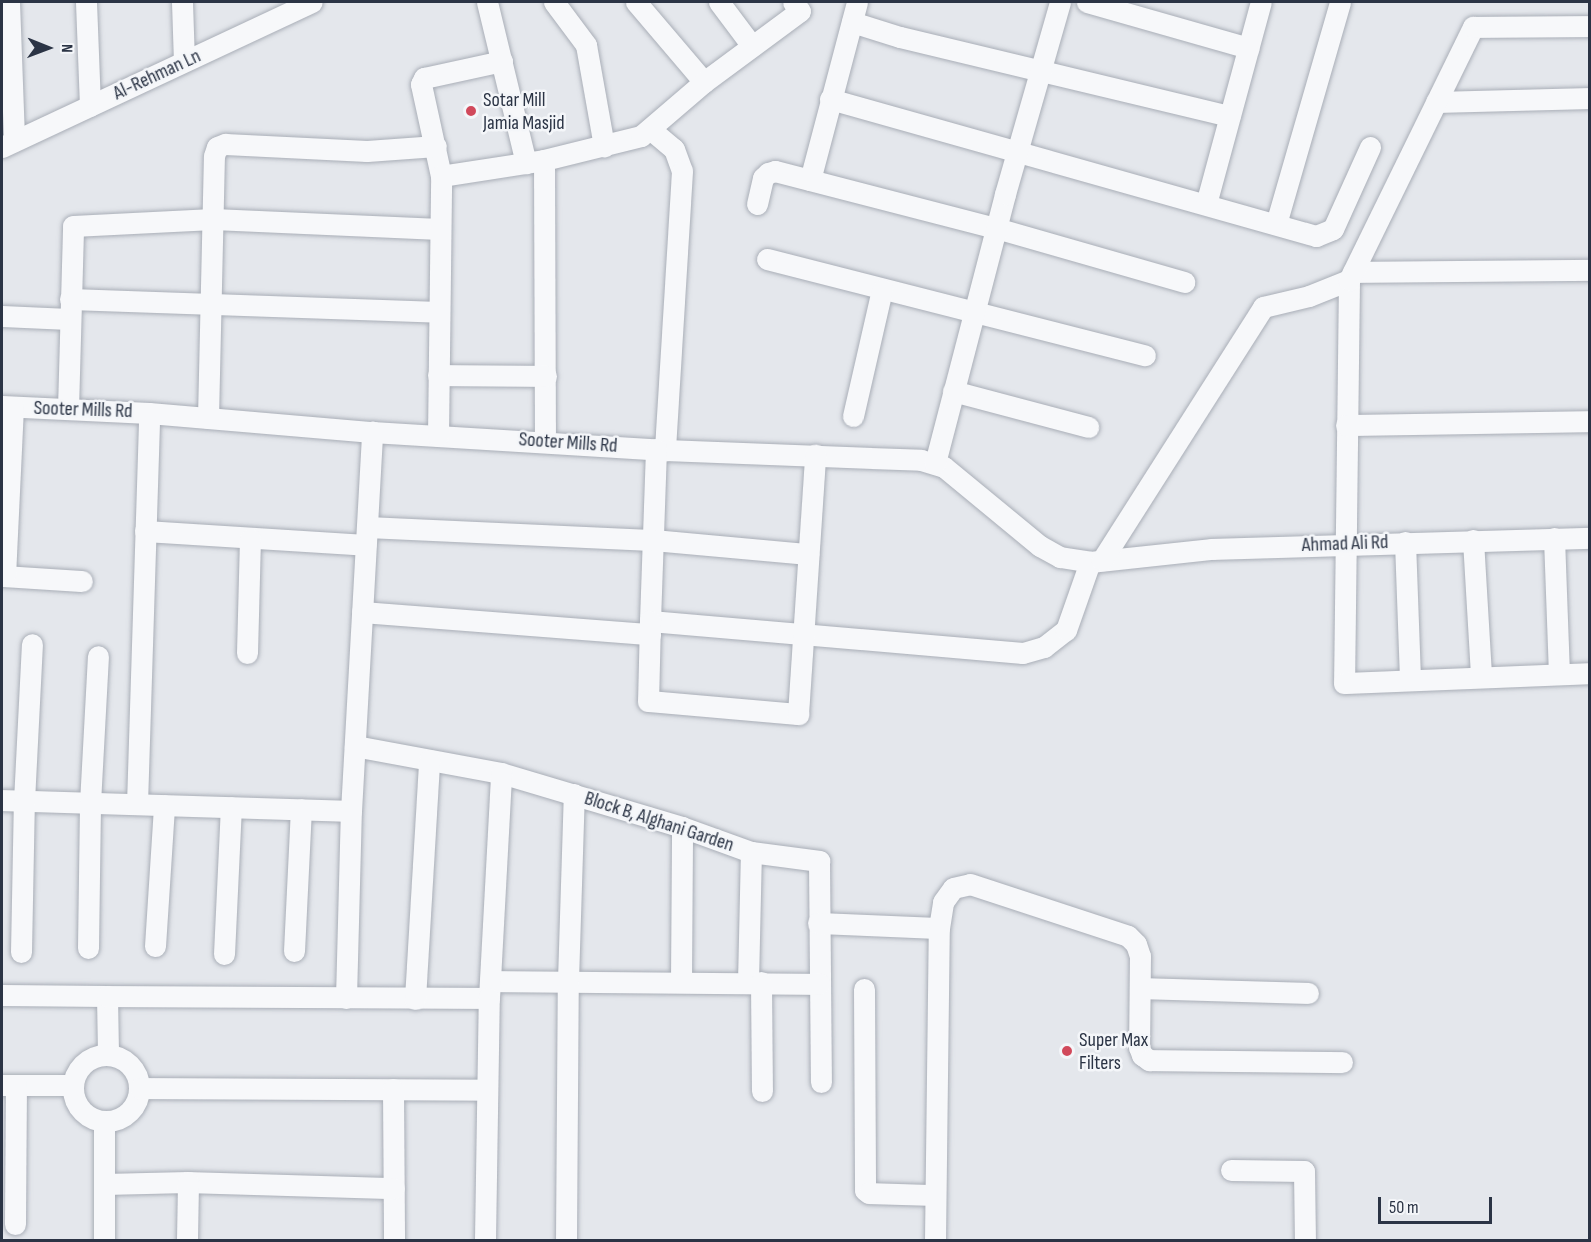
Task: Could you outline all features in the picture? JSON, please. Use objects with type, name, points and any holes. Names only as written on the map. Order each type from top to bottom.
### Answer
[{"type":"street","points":[[8,144],[9,2]]},
{"type":"street","points":[[86,2],[90,106]]},
{"type":"street","points":[[182,2],[184,61]]},
{"type":"street","name":"Al-Rehman Ln","points":[[8,144],[184,61],[272,12],[312,2]]},
{"type":"street","points":[[487,2],[502,61],[535,162],[546,376],[545,441]]},
{"type":"street","points":[[554,2],[586,45],[604,146]]},
{"type":"street","points":[[636,2],[704,82]]},
{"type":"street","points":[[719,2],[752,46]]},
{"type":"street","points":[[441,176],[535,162],[629,141],[650,129],[704,82],[800,11],[793,2]]},
{"type":"street","points":[[810,180],[857,2]]},
{"type":"street","points":[[935,463],[1017,150],[1060,2]]},
{"type":"street","points":[[1087,2],[1249,48]]},
{"type":"street","points":[[1206,204],[1261,2]]},
{"type":"street","points":[[1276,224],[1340,2]]},
{"type":"street","points":[[852,22],[900,37],[1230,116]]},
{"type":"street","points":[[1590,26],[1473,27],[1351,276],[1346,425],[1344,683],[1590,673]]},
{"type":"street","points":[[438,436],[441,176],[421,84],[424,78],[502,61]]},
{"type":"street","points":[[1436,102],[1590,98]]},
{"type":"street","points":[[830,99],[1316,236],[1333,228],[1370,147]]},
{"type":"street","points":[[650,129],[674,149],[682,171],[653,540],[648,701],[798,714],[815,455]]},
{"type":"street","points":[[208,418],[214,156],[217,147],[225,144],[367,151],[436,146]]},
{"type":"street","points":[[757,204],[763,178],[775,171],[996,228],[1184,282]]},
{"type":"street","points":[[68,409],[73,226],[213,219],[440,229]]},
{"type":"street","points":[[767,259],[1145,355]]},
{"type":"street","points":[[362,612],[803,634],[1023,653],[1044,647],[1066,630],[1096,561],[1263,306],[1309,296],[1351,276],[1590,270]]},
{"type":"street","points":[[853,416],[882,289]]},
{"type":"street","points":[[2,316],[70,309],[211,304],[439,312]]},
{"type":"street","points":[[438,375],[546,376]]},
{"type":"street","points":[[953,391],[1089,427]]},
{"type":"street","points":[[7,407],[3,576],[82,581]]},
{"type":"street","name":"Sooter Mills Rd","points":[[7,407],[149,413],[438,436],[935,463],[959,478],[1040,546],[1060,556],[1096,561]]},
{"type":"street","points":[[137,804],[149,413]]},
{"type":"street","points":[[1346,425],[1590,421]]},
{"type":"street","points":[[346,998],[351,811],[372,432]]},
{"type":"street","points":[[145,531],[250,539],[367,536],[653,540],[808,555]]},
{"type":"street","points":[[1554,538],[1560,674]]},
{"type":"street","name":"Ahmad Ali Rd","points":[[1096,561],[1212,549],[1590,538]]},
{"type":"street","points":[[247,653],[250,539]]},
{"type":"street","points":[[1473,540],[1481,676]]},
{"type":"street","points":[[1405,542],[1410,680]]},
{"type":"street","points":[[21,952],[24,801],[32,644]]},
{"type":"street","points":[[88,948],[90,803],[98,656]]},
{"type":"street","name":"Block B, Alghani Garden","points":[[355,746],[501,773],[682,827],[751,852],[819,861],[818,923]]},
{"type":"street","points":[[415,999],[429,760]]},
{"type":"street","points":[[485,1240],[486,1090],[501,773]]},
{"type":"street","points":[[566,1240],[568,980],[574,794]]},
{"type":"street","points":[[2,800],[351,811]]},
{"type":"street","points":[[155,946],[164,805]]},
{"type":"street","points":[[224,954],[231,807]]},
{"type":"street","points":[[294,951],[301,809]]},
{"type":"street","points":[[681,981],[682,827]]},
{"type":"street","points":[[751,852],[754,982],[762,1091]]},
{"type":"street","points":[[935,1240],[939,928],[943,902],[953,888],[970,884],[1128,936],[1136,944],[1140,956],[1139,1047],[1142,1055],[1149,1060],[1342,1062]]},
{"type":"street","points":[[820,1082],[818,923],[939,928]]},
{"type":"street","points":[[2,995],[415,999],[568,980],[819,984]]},
{"type":"street","points":[[1140,988],[1308,993]]},
{"type":"street","points":[[864,989],[865,1190],[869,1193],[934,1195]]},
{"type":"street","points":[[107,996],[108,1054]]},
{"type":"street","points":[[108,1054],[126,1061],[134,1068],[140,1088],[133,1109],[115,1121],[104,1122],[93,1119],[77,1106],[73,1085],[81,1066],[98,1056],[108,1054]]},
{"type":"street","points":[[15,1224],[9,1085],[73,1085]]},
{"type":"street","points":[[140,1088],[486,1090]]},
{"type":"street","points":[[393,1089],[394,1240]]},
{"type":"street","points":[[104,1122],[104,1240]]},
{"type":"street","points":[[1231,1170],[1304,1171],[1305,1240]]},
{"type":"street","points":[[104,1184],[188,1182],[394,1188]]},
{"type":"street","points":[[187,1240],[188,1182]]},
{"type":"place","name":"Sotar Mill Jamia Masjid","points":[[471,111]]},
{"type":"place","name":"Super Max Filters","points":[[1067,1051]]}]
